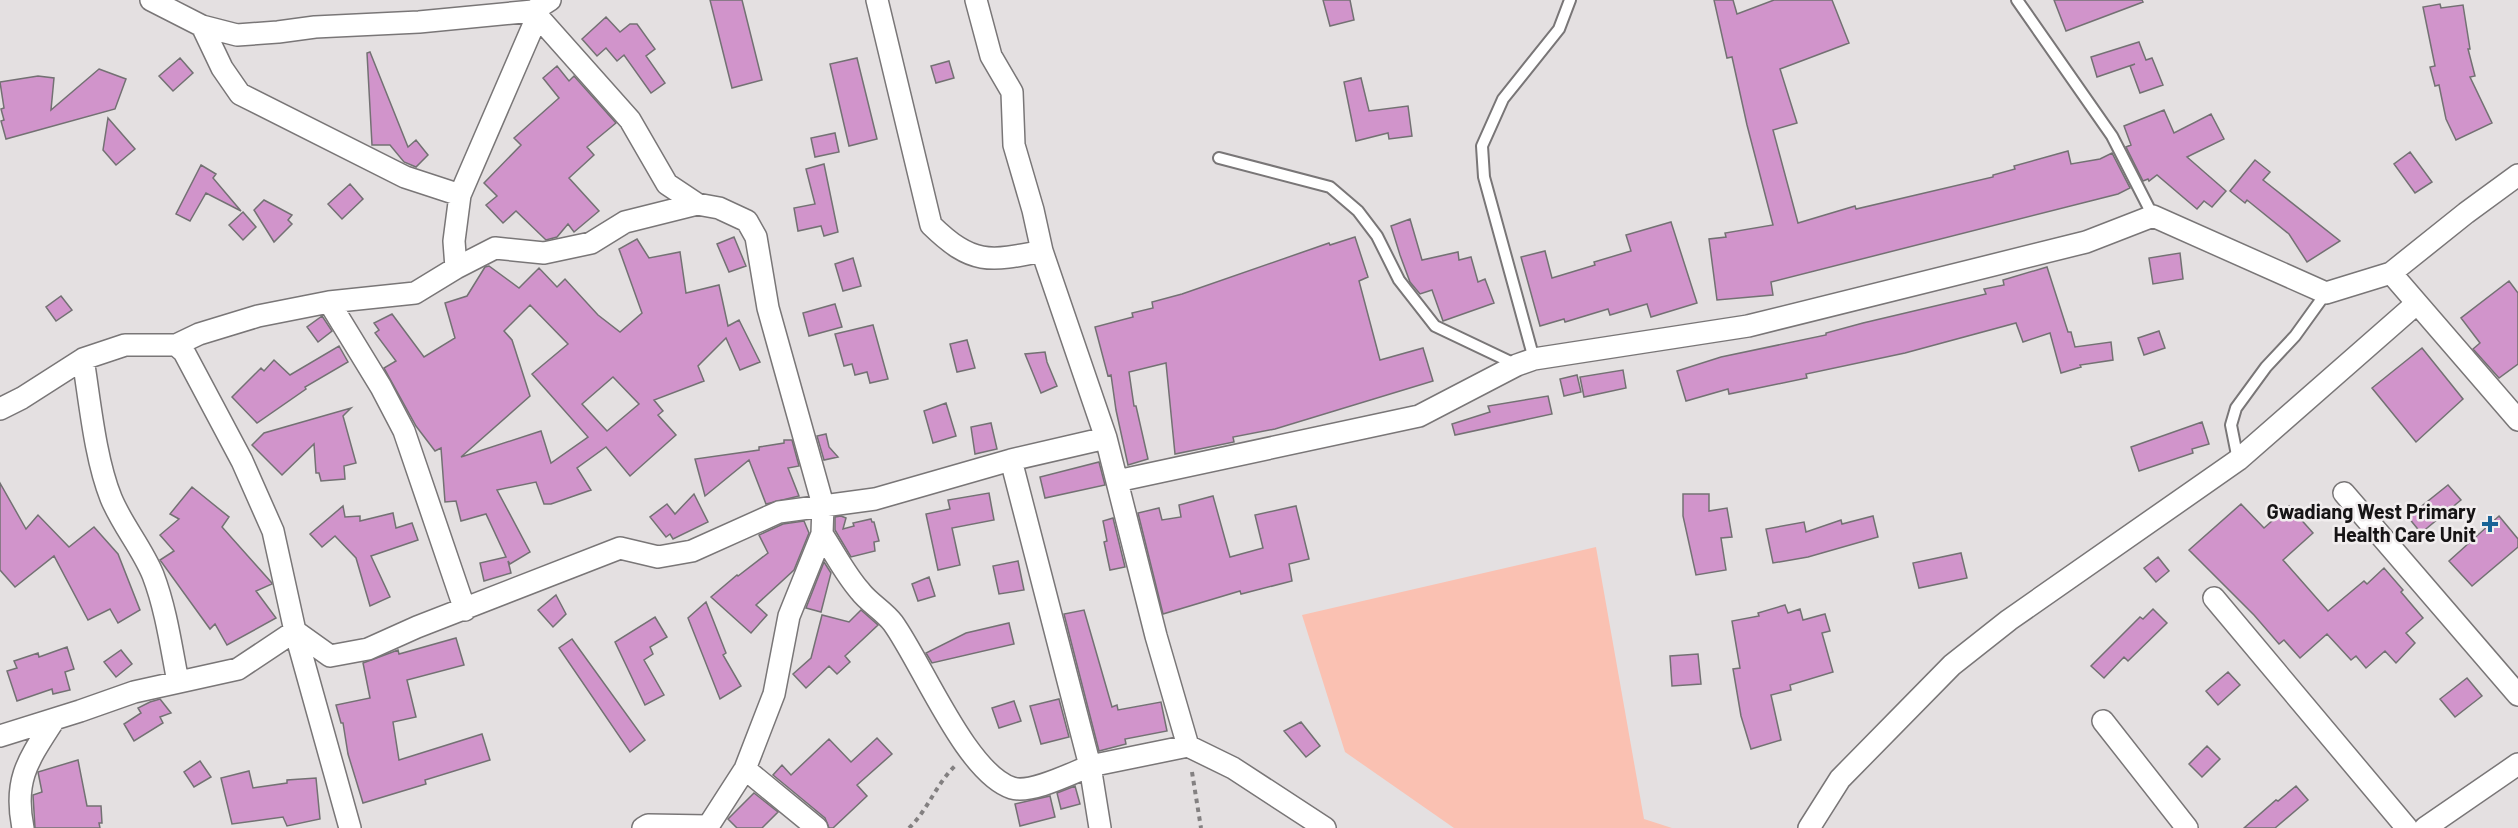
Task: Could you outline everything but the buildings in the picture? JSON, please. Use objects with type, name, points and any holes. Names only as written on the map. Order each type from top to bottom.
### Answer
[{"type":"street","points":[[152,0],[202,26],[237,35],[315,27],[419,22],[540,9]]},
{"type":"street","points":[[876,0],[931,225],[959,249],[980,257],[1000,260],[1042,251]]},
{"type":"street","points":[[976,0],[991,56],[1012,92],[1014,145],[1042,251],[1106,438],[1156,636],[1188,747]]},
{"type":"street","points":[[456,268],[453,241],[460,195],[540,9]]},
{"type":"street","points":[[540,9],[630,120],[667,184],[696,204]]},
{"type":"street","points":[[202,26],[222,68],[240,94],[405,177],[460,195]]},
{"type":"street","points":[[1117,481],[1419,416],[1526,362],[1748,326],[2086,242],[2153,216],[2326,293],[2391,273],[2518,175]]},
{"type":"street","points":[[0,409],[22,398],[83,359],[125,345],[176,345],[199,334],[258,316],[329,302],[415,294],[456,268],[495,248],[544,253],[591,243],[625,222],[696,204],[719,208],[747,222],[756,237],[768,308],[823,505],[822,534],[792,606],[774,694],[745,769],[708,827],[648,825],[643,828]]},
{"type":"street","points":[[2391,273],[2518,420]]},
{"type":"street","points":[[329,302],[381,387],[404,431],[465,610]]},
{"type":"street","points":[[1809,828],[1840,779],[1952,665],[2009,620],[2238,460],[2416,304]]},
{"type":"street","points":[[176,345],[184,352],[242,461],[273,531],[295,631],[350,828]]},
{"type":"street","points":[[83,359],[97,443],[111,496],[124,525],[152,573],[164,609],[178,682]]},
{"type":"street","points":[[295,631],[330,656],[368,649],[417,627],[620,548],[658,556],[692,551],[780,512],[875,500],[1011,460],[1106,438]]},
{"type":"street","points":[[1011,460],[1090,766],[1100,828]]},
{"type":"street","points":[[2344,493],[2518,695]]},
{"type":"street","points":[[822,534],[860,591],[892,622],[948,718],[971,751],[995,778],[1013,788],[1033,788],[1090,766],[1188,747],[1233,768],[1325,828]]},
{"type":"street","points":[[2214,598],[2407,828]]},
{"type":"street","points":[[0,736],[134,692],[238,669],[295,631]]},
{"type":"street","points":[[23,828],[19,788],[29,761],[54,720]]},
{"type":"street","points":[[2103,721],[2187,828]]},
{"type":"street","points":[[2425,828],[2518,764]]},
{"type":"street","points":[[745,769],[818,828]]},
{"type":"lane","points":[[1526,362],[1484,177],[1482,146],[1503,99],[1559,29],[1570,0]]},
{"type":"lane","points":[[2017,0],[2112,136],[2153,216]]},
{"type":"lane","points":[[1219,158],[1330,187],[1364,219],[1377,236],[1400,280],[1435,326],[1526,362]]},
{"type":"lane","points":[[2238,460],[2231,425],[2236,408],[2266,367],[2295,336],[2326,293]]},
{"type":"path","points":[[1188,747],[1201,828]]},
{"type":"path","points":[[909,828],[920,818],[948,773],[971,751]]},
{"type":"shaded area","points":[[1596,547],[1644,819],[1672,828],[1454,828],[1345,752],[1302,615]]},
{"type":"place","name":"Gwadiang West Primary Health Care Unit","points":[[2490,524]]}]
